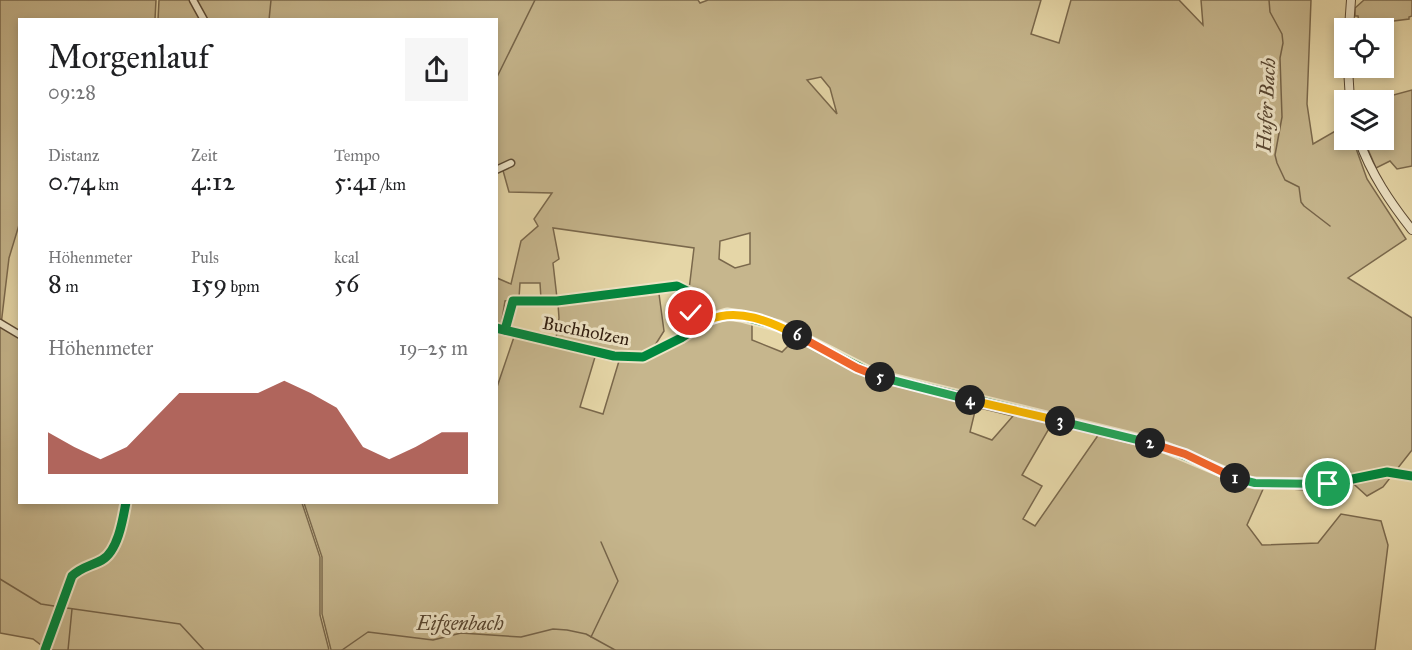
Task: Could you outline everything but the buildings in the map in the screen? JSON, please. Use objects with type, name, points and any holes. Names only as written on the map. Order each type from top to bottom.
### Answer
[{"type":"street","points":[[193,0],[203,18]]},
{"type":"street","points":[[1350,18],[1351,0]]},
{"type":"street","points":[[1363,150],[1381,187],[1412,230]]},
{"type":"street","points":[[498,170],[511,163]]},
{"type":"street","points":[[505,330],[513,301],[557,301],[677,286],[692,295],[691,323],[694,329]]},
{"type":"street","name":"Buchholzen","points":[[498,328],[624,357],[643,357],[658,351],[710,319],[727,314],[766,322],[784,329],[857,368],[881,377],[1157,444],[1245,481],[1328,484],[1387,472],[1412,476]]},
{"type":"street","points":[[0,323],[18,334]]},
{"type":"street","points":[[45,650],[72,576],[106,556],[120,530],[126,504]]},
{"type":"shaded area","points":[[0,0],[156,0],[155,18],[18,18],[18,228],[9,258],[1,325],[18,335],[18,504],[125,504],[118,531],[105,556],[76,569],[45,648],[33,639],[0,633]]},
{"type":"shaded area","points":[[159,0],[191,0],[201,18],[158,18]]},
{"type":"shaded area","points":[[196,0],[698,0],[700,3],[708,0],[1041,0],[1031,34],[1059,43],[1071,0],[1179,0],[1203,25],[1201,0],[1311,0],[1307,104],[1313,144],[1334,132],[1334,150],[1357,150],[1367,179],[1406,239],[1348,278],[1412,318],[1412,450],[1383,487],[1367,496],[1347,478],[1309,480],[1304,490],[1264,487],[1247,525],[1262,545],[1318,543],[1341,514],[1381,521],[1388,545],[1375,650],[331,650],[322,614],[322,557],[304,504],[498,504],[498,384],[514,337],[595,357],[580,407],[603,414],[619,361],[652,355],[683,340],[694,248],[553,228],[559,259],[553,263],[557,298],[541,299],[540,283],[520,283],[519,298],[505,301],[501,326],[498,324],[498,278],[511,284],[521,241],[538,226],[534,219],[552,193],[509,192],[502,167],[498,169],[498,18],[206,18]],"holes":[[[821,77],[830,88],[837,114],[807,80]],[[750,233],[750,264],[735,268],[719,259],[720,241]],[[752,322],[773,326],[796,338],[782,352],[752,340]],[[976,407],[1013,416],[992,440],[970,432]],[[1051,425],[1099,434],[1035,526],[1023,519],[1042,486],[1022,475]]]},
{"type":"shaded area","points":[[1364,0],[1412,0],[1412,16],[1409,19],[1394,21],[1394,18],[1358,18],[1355,16],[1355,8]]},
{"type":"shaded area","points":[[1412,90],[1412,166],[1397,169],[1390,161],[1376,168],[1368,150],[1394,150],[1394,95]]},
{"type":"shaded area","points":[[659,294],[664,331],[652,350],[619,355],[556,338],[559,318],[558,304],[629,295]]},
{"type":"shaded area","points":[[127,504],[302,504],[320,557],[320,615],[329,650],[47,650],[74,576],[107,557]]},
{"type":"waterway","points":[[269,18],[271,0]]},
{"type":"waterway","points":[[498,75],[535,0]]},
{"type":"waterway","name":"Hufer Bach","points":[[1269,0],[1270,12],[1282,34],[1283,43],[1280,58],[1282,117],[1275,155],[1277,163],[1285,180],[1299,187],[1301,202],[1304,206],[1330,226]]},
{"type":"waterway","points":[[591,637],[618,581],[601,542]]},
{"type":"waterway","name":"Eifgenbach","points":[[0,579],[41,604],[54,606]]},
{"type":"waterway","name":"Eifgenbach","points":[[67,608],[180,624],[204,650]]},
{"type":"waterway","points":[[68,650],[72,609]]},
{"type":"waterway","name":"Eifgenbach","points":[[342,650],[368,632],[433,640],[461,633],[521,637],[553,629],[586,634],[615,650]]},
{"type":"cycle path","points":[[505,330],[513,301],[557,301],[677,286],[692,295],[691,323],[694,329]]},
{"type":"cycle path","points":[[498,328],[614,356],[643,357],[681,338],[710,319],[727,314],[741,316],[779,326],[875,375],[1157,444],[1245,481],[1328,484],[1387,472],[1412,476]]},
{"type":"cycle path","points":[[45,650],[72,576],[108,556],[119,534],[126,504]]},
{"type":"route","points":[[691,313],[691,323],[694,329],[722,315],[734,314],[757,319],[779,326],[857,368],[881,377],[1157,444],[1245,481],[1328,484]]}]
